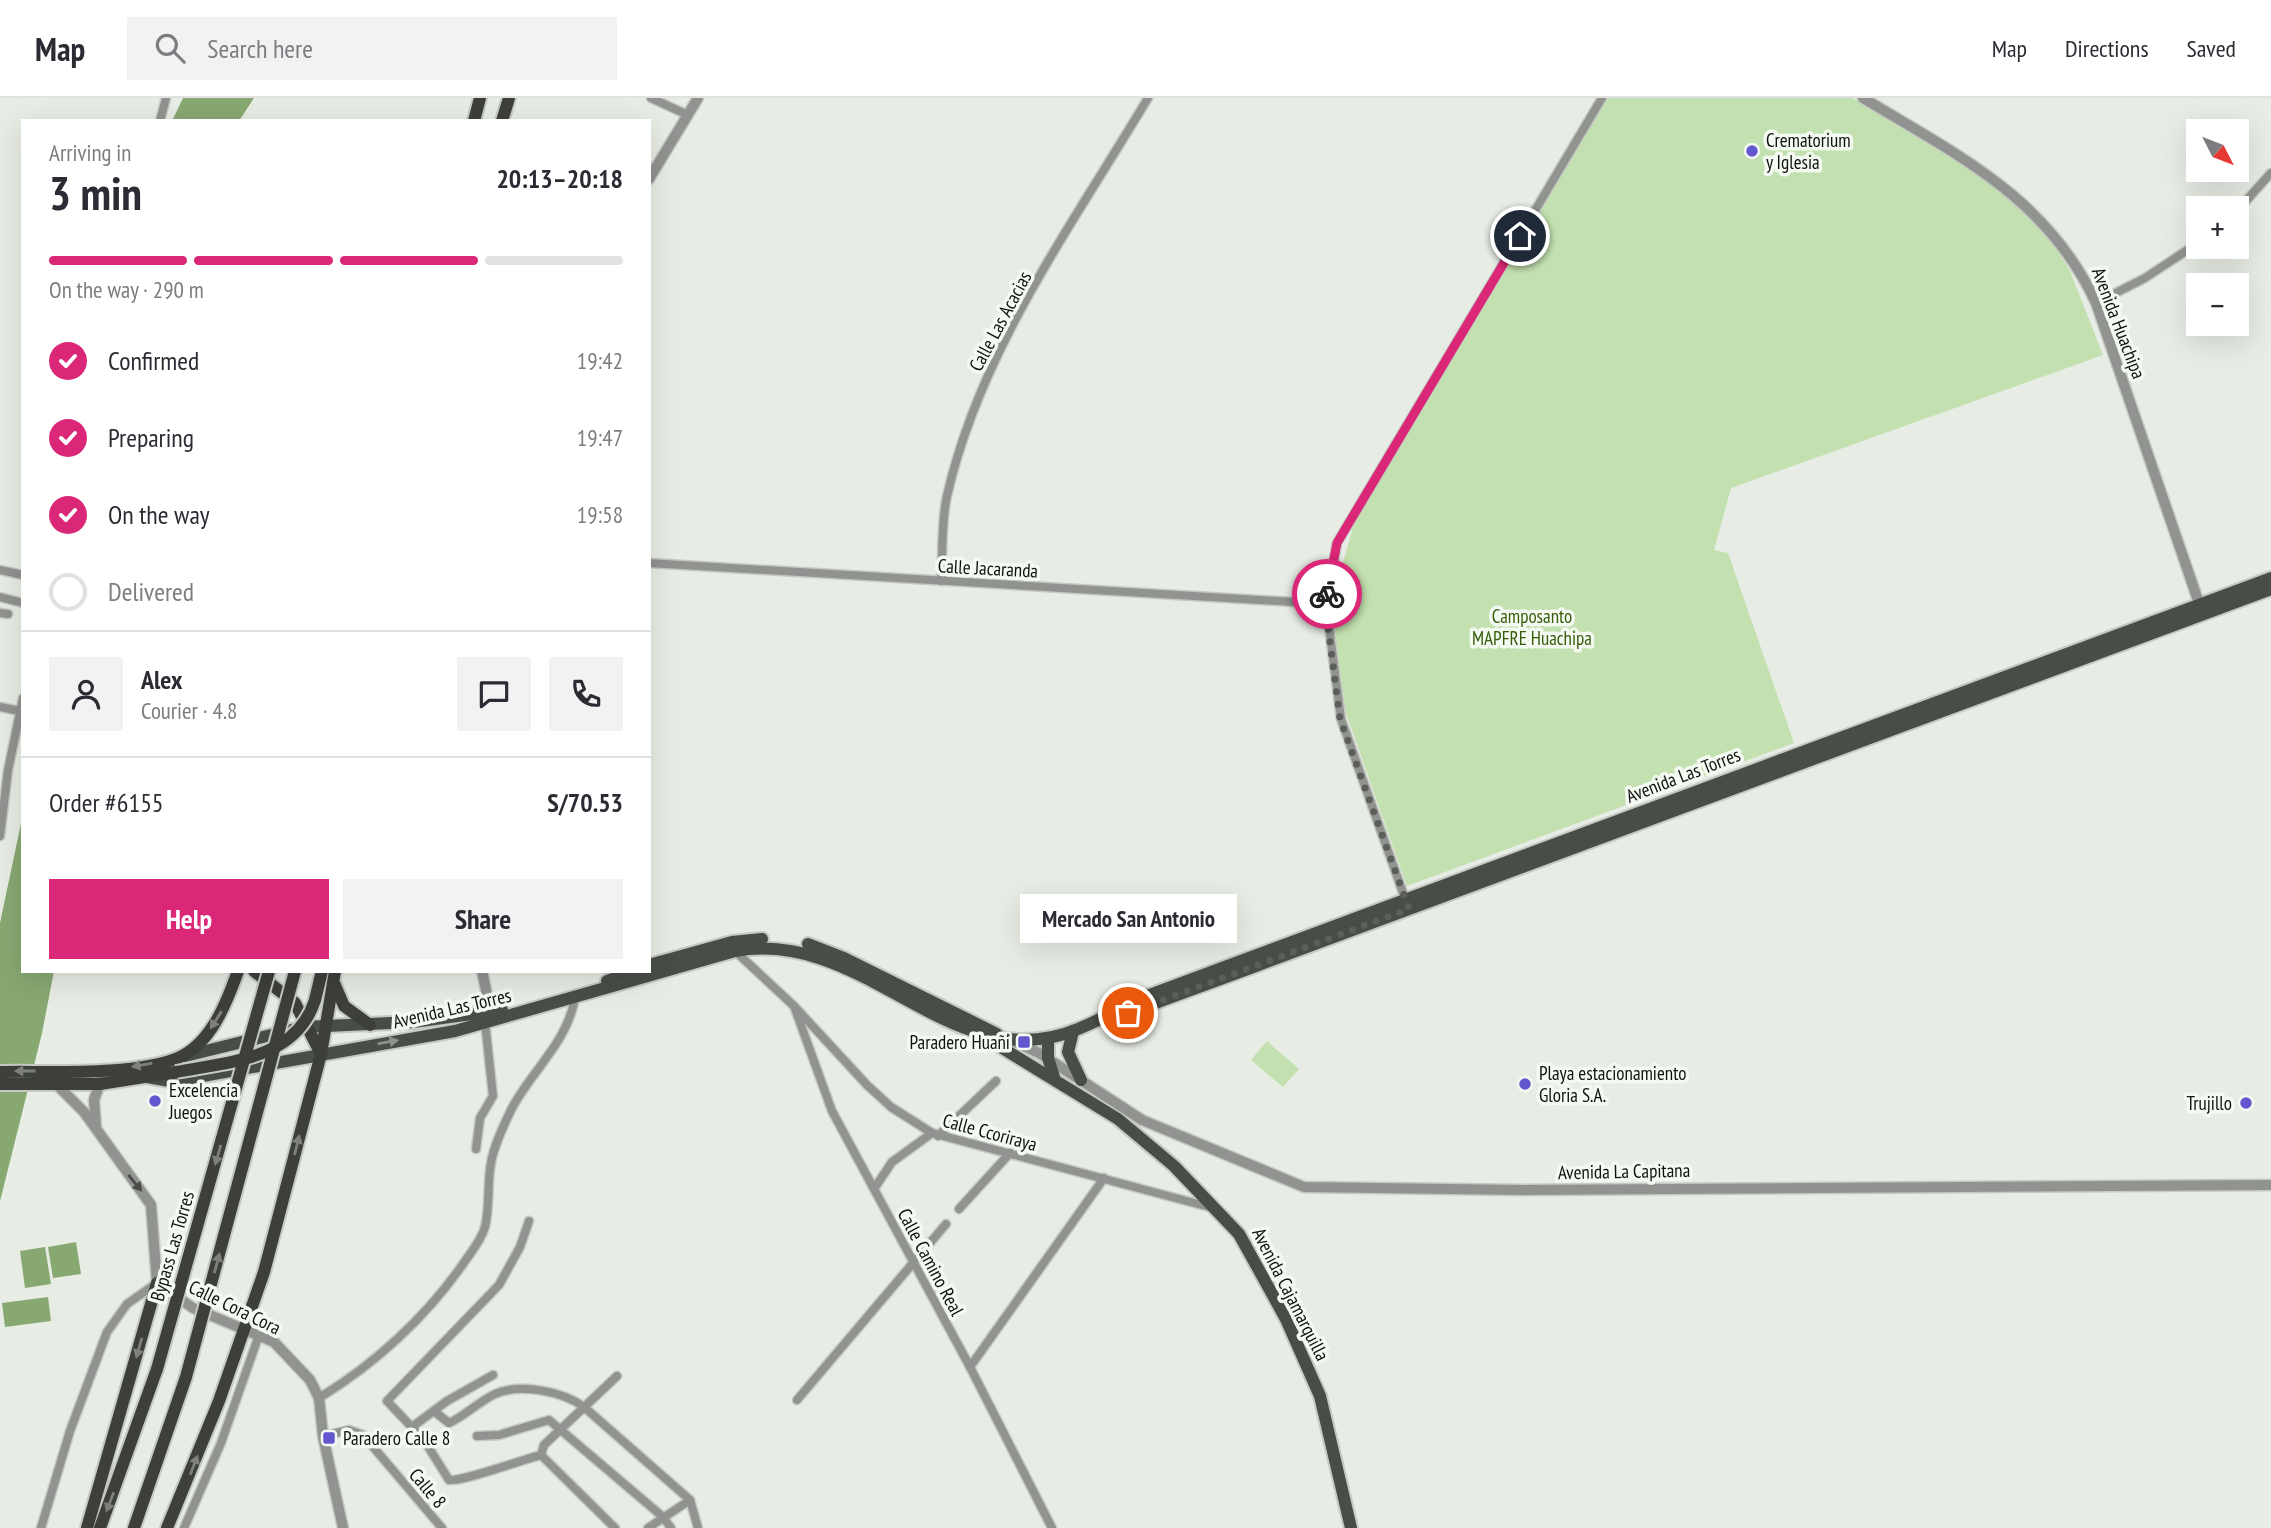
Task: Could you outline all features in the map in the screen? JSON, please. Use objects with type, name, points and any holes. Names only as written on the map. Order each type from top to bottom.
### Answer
[{"type":"highway","points":[[475,119],[480,98]]},
{"type":"highway","points":[[503,119],[509,98]]},
{"type":"highway","points":[[178,1058],[207,1033],[218,1017],[237,973]]},
{"type":"highway","points":[[257,973],[291,999],[321,1054]]},
{"type":"highway","name":"Bypass Las Torres","points":[[100,1528],[157,1369],[268,973]]},
{"type":"highway","points":[[134,1528],[186,1377],[294,973]]},
{"type":"highway","points":[[147,1077],[245,1059],[272,1050],[302,1026],[315,1000],[322,973]]},
{"type":"highway","points":[[334,976],[344,1006],[370,1025]]},
{"type":"highway","points":[[167,1528],[219,1401],[264,1272],[321,1054],[334,976]]},
{"type":"highway","name":"Avenida Las Torres","points":[[0,1084],[53,1080],[178,1058]]},
{"type":"highway","name":"Avenida Las Torres","points":[[0,1072],[100,1084],[147,1077]]},
{"type":"highway","points":[[88,1528],[157,1283]]},
{"type":"main road","name":"Avenida Las Torres","points":[[178,1058],[307,1027],[489,1018],[575,998],[735,951],[780,947],[815,955],[979,1035],[1013,1041],[1048,1038],[1073,1031],[1112,1014],[1128,1013],[1407,904],[2201,609],[2271,578]]},
{"type":"main road","name":"Avenida Las Torres","points":[[2201,609],[2271,589]]},
{"type":"main road","points":[[651,964],[746,940],[777,939],[810,944],[1013,1041]]},
{"type":"main road","name":"Avenida Las Torres","points":[[147,1077],[170,1081],[186,1079],[454,1031],[627,973]]},
{"type":"main road","points":[[1073,1031],[1068,1052],[1081,1080]]},
{"type":"main road","name":"Avenida Cajamarquilla","points":[[979,1035],[1054,1077],[1118,1119],[1174,1166],[1219,1210],[1239,1234],[1286,1319],[1320,1396],[1351,1528]]},
{"type":"main road","points":[[1048,1038],[1048,1058],[1054,1077]]},
{"type":"street","points":[[160,119],[166,98]]},
{"type":"street","points":[[651,98],[688,115]]},
{"type":"street","points":[[651,176],[698,98]]},
{"type":"street","name":"Calle Las Acacias","points":[[941,581],[946,498],[975,404],[1026,303],[1148,98]]},
{"type":"street","points":[[1407,904],[1340,719],[1325,604],[1337,543],[1602,98]]},
{"type":"street","name":"Avenida Huachipa","points":[[1863,98],[1962,158],[2006,189],[2048,227],[2079,267],[2096,303],[2201,609]]},
{"type":"street","points":[[2249,198],[2271,173]]},
{"type":"street","points":[[2096,303],[2145,278],[2186,251]]},
{"type":"street","name":"Calle Jacaranda","points":[[651,563],[1325,604]]},
{"type":"street","points":[[0,570],[21,575]]},
{"type":"street","points":[[0,597],[21,602]]},
{"type":"street","points":[[0,707],[20,711]]},
{"type":"street","points":[[0,836],[2,800],[21,707]]},
{"type":"street","name":"Calle Ccoriraya","points":[[735,951],[794,1006],[891,1107],[935,1135],[1219,1210]]},
{"type":"street","points":[[476,1149],[480,1118],[493,1096],[489,1018],[482,973]]},
{"type":"street","points":[[319,1398],[370,1362],[410,1327],[451,1282],[480,1240],[485,1226],[491,1161],[498,1141],[513,1107],[562,1037],[572,1016],[575,998]]},
{"type":"street","name":"Calle Camino Real","points":[[794,1006],[832,1111],[970,1367],[1050,1526]]},
{"type":"street","name":"Avenida La Capitana","points":[[1013,1041],[1048,1058],[1142,1119],[1304,1187],[1522,1190],[2271,1185]]},
{"type":"street","points":[[96,1128],[94,1100],[106,1070]]},
{"type":"street","points":[[41,1528],[70,1431],[107,1332],[127,1304],[157,1283],[150,1205],[78,1104],[53,1080]]},
{"type":"street","points":[[874,1189],[892,1162],[935,1135],[996,1081]]},
{"type":"street","points":[[959,1209],[1010,1153]]},
{"type":"street","points":[[970,1367],[1104,1178]]},
{"type":"street","points":[[529,1222],[520,1247],[499,1285],[387,1399],[412,1427],[449,1480],[465,1480],[488,1469],[541,1455]]},
{"type":"street","points":[[797,1401],[946,1224]]},
{"type":"street","name":"Calle Cora Cora","points":[[157,1283],[193,1308],[274,1342],[310,1380],[319,1398],[323,1436],[343,1528]]},
{"type":"street","points":[[184,1528],[221,1443],[259,1335]]},
{"type":"street","points":[[412,1427],[447,1401],[493,1375]]},
{"type":"street","points":[[541,1455],[544,1445],[617,1376]]},
{"type":"street","points":[[435,1412],[449,1423],[494,1394],[511,1390],[565,1397],[584,1407],[690,1500],[698,1528]]},
{"type":"street","points":[[477,1436],[499,1434],[549,1420],[663,1517],[671,1528]]},
{"type":"street","name":"Calle 8","points":[[323,1436],[349,1430],[363,1435],[442,1528]]},
{"type":"street","points":[[541,1455],[615,1528]]},
{"type":"street","points":[[648,1528],[690,1500]]},
{"type":"green space","name":"Camposanto MAPFRE Huachipa","points":[[1606,98],[1853,98],[2000,188],[2045,230],[2070,271],[2103,355],[1731,488],[1714,550],[1728,553],[1794,743],[1407,886],[1346,713],[1331,606],[1354,523]]},
{"type":"green space","points":[[1267,1041],[1299,1069],[1283,1087],[1251,1060]]},
{"type":"shaded area","points":[[183,98],[254,98],[240,119],[173,119]]},
{"type":"shaded area","points":[[21,823],[21,973],[54,973],[42,1033],[0,1201],[0,923]]},
{"type":"shaded area","points":[[76,1242],[81,1274],[53,1278],[48,1247]]},
{"type":"shaded area","points":[[45,1247],[51,1284],[25,1288],[20,1251]]},
{"type":"shaded area","points":[[48,1297],[51,1321],[5,1327],[2,1303]]},
{"type":"way so far","points":[[1128,1013],[1409,909],[1340,719],[1325,604],[1327,594]]},
{"type":"place","name":"Crematorium y Iglesia","points":[[1752,151]]},
{"type":"place","name":"Mercado San Antonio","points":[[1128,1013]]},
{"type":"place","name":"Paradero Huañi","points":[[1024,1042]]},
{"type":"place","name":"Playa estacionamiento Gloria S.A.","points":[[1525,1084]]},
{"type":"place","name":"Excelencia Juegos","points":[[155,1101]]},
{"type":"place","name":"Trujillo","points":[[2246,1103]]},
{"type":"place","name":"Paradero Calle 8","points":[[329,1438]]},
{"type":"route","points":[[1327,594],[1337,543],[1520,236]]}]
